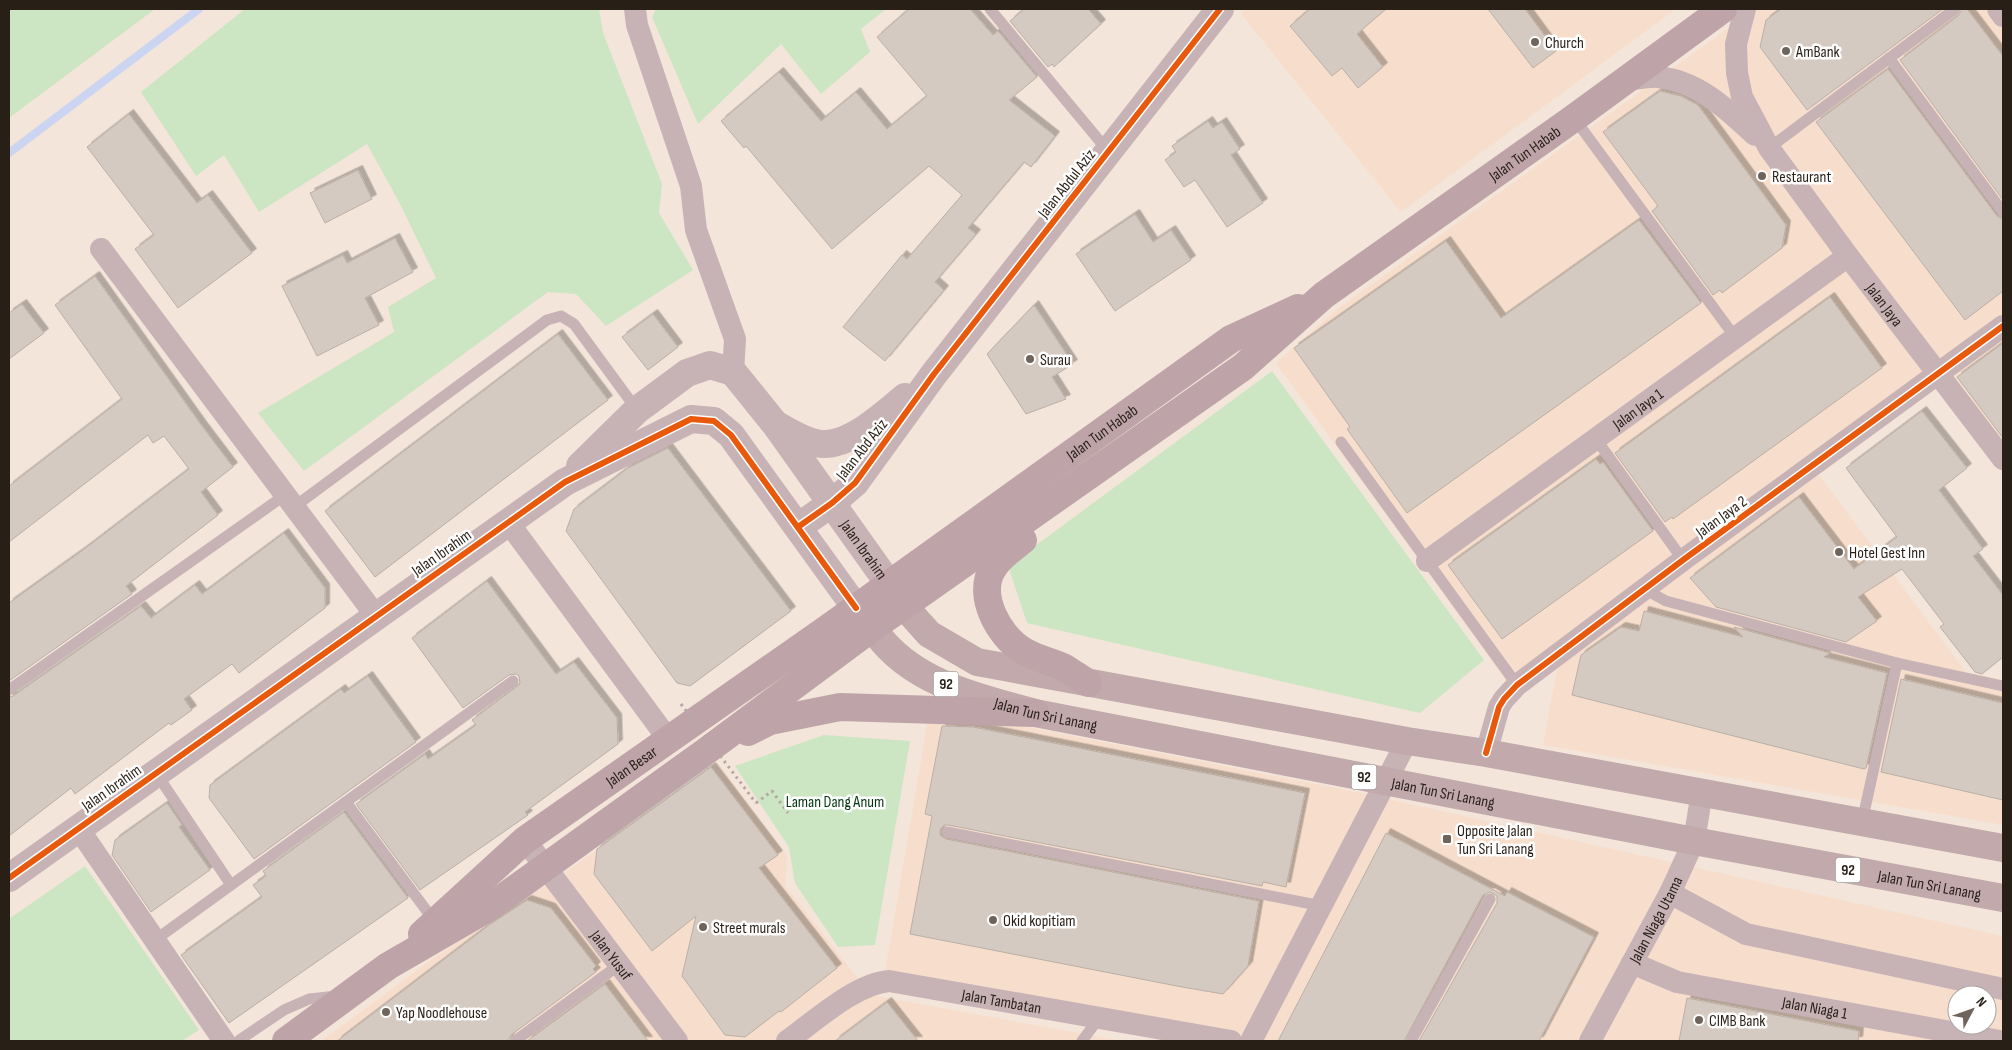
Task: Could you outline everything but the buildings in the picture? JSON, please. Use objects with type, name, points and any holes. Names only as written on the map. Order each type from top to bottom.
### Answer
[{"type":"highway","name":"Jalan Tun Habab","points":[[897,595],[1082,481],[1243,367],[1324,295],[1574,118],[1723,9]]},
{"type":"highway","name":"Jalan Tun Habab","points":[[897,595],[1231,339],[1324,295]]},
{"type":"highway","points":[[1082,481],[1034,531],[998,562],[988,578],[988,599],[1003,631],[1021,650],[1065,668],[1088,683]]},
{"type":"highway","name":"Jalan Besar","points":[[388,966],[525,840],[668,739],[864,618],[897,595]]},
{"type":"highway","name":"Jalan Besar","points":[[286,1041],[388,966],[490,907],[705,752],[864,618]]},
{"type":"highway","points":[[705,752],[770,721],[840,707],[1035,713]]},
{"type":"main road","name":"92","points":[[897,595],[929,634],[977,662],[1408,741],[1486,752],[2003,848]]},
{"type":"main road","name":"Jalan Tun Sri Lanang","points":[[864,618],[891,650],[924,674],[969,694],[1035,713],[1694,841],[2003,898]]},
{"type":"street","points":[[635,9],[637,25],[691,186],[696,230],[735,339],[733,372]]},
{"type":"street","name":"Jalan Abdul Aziz","points":[[934,374],[1220,9]]},
{"type":"street","name":"Jalan Jaya","points":[[1745,9],[1736,44],[1737,73],[1742,97],[1769,148],[1848,256],[2003,459]]},
{"type":"street","points":[[1998,9],[2003,16]]},
{"type":"street","name":"Jalan Jaya","points":[[1627,80],[1656,76],[1683,83],[1708,94],[1769,148]]},
{"type":"street","points":[[101,248],[376,616]]},
{"type":"street","name":"Jalan Jaya 1","points":[[1427,560],[1848,256]]},
{"type":"street","name":"Jalan Jaya 2","points":[[1486,752],[1499,707],[1517,685],[1683,560],[2003,326]]},
{"type":"street","name":"Jalan Ibrahim","points":[[565,482],[637,410],[687,372],[710,365],[733,372],[775,424],[897,595]]},
{"type":"street","name":"Jalan Abd Aziz","points":[[775,424],[795,435],[823,444],[848,439],[872,424],[934,374]]},
{"type":"street","name":"Jalan Abd Aziz","points":[[798,527],[856,483],[934,374]]},
{"type":"street","name":"Jalan Ibrahim","points":[[9,878],[565,482],[691,419],[714,421],[731,435],[864,618]]},
{"type":"street","points":[[508,522],[668,739]]},
{"type":"street","points":[[1251,1041],[1408,741]]},
{"type":"street","name":"Jalan Niaga Utama","points":[[1590,1041],[1670,892],[1694,841],[1702,792]]},
{"type":"street","points":[[78,828],[224,1041]]},
{"type":"street","name":"Jalan Yusuf","points":[[525,840],[677,1041]]},
{"type":"street","points":[[1670,892],[1746,934],[2003,988]]},
{"type":"street","name":"Jalan Niaga 1","points":[[1632,963],[1677,982],[1976,1039],[2000,1041]]},
{"type":"street","name":"Jalan Tambatan","points":[[787,1041],[856,991],[872,983],[881,982],[898,982],[1231,1041]]},
{"type":"lane","points":[[990,9],[1108,151]]},
{"type":"lane","points":[[1769,148],[1955,9]]},
{"type":"lane","points":[[1889,58],[2003,212]]},
{"type":"lane","points":[[1574,118],[1735,338]]},
{"type":"lane","points":[[9,690],[290,501],[547,320],[561,316],[574,324],[637,410]]},
{"type":"lane","points":[[1596,439],[1683,560]]},
{"type":"lane","points":[[1341,442],[1517,685]]},
{"type":"lane","points":[[1644,589],[1666,601],[1897,663],[2003,686]]},
{"type":"lane","points":[[1862,822],[1897,663]]},
{"type":"lane","points":[[155,940],[513,680]]},
{"type":"lane","points":[[156,773],[231,885]]},
{"type":"lane","points":[[346,802],[435,922]]},
{"type":"lane","points":[[947,832],[1322,906]]},
{"type":"lane","points":[[1411,1041],[1490,899]]},
{"type":"lane","points":[[515,1041],[620,965]]},
{"type":"lane","points":[[238,1041],[284,1010],[309,999],[350,994]]},
{"type":"lane","points":[[1082,1041],[1099,1018]]},
{"type":"path","points":[[676,707],[687,699]]},
{"type":"path","points":[[681,704],[756,803],[772,791],[788,813]]},
{"type":"shaded area","points":[[1245,9],[1676,9],[1401,212],[1241,14]]},
{"type":"shaded area","points":[[1755,9],[2003,9],[2003,442],[1925,372],[1506,681],[1276,363],[1336,310]]},
{"type":"shaded area","points":[[1819,475],[1966,672],[2003,680],[2003,825],[1543,745],[1557,668],[1727,540]]},
{"type":"shaded area","points":[[928,720],[1012,724],[1366,794],[2003,936],[2003,1041],[1178,1041],[882,989]]},
{"type":"shaded area","points":[[718,763],[787,856],[785,885],[871,995],[1123,1041],[321,1041],[428,962],[564,873]]},
{"type":"green space","points":[[9,9],[155,9],[9,118]]},
{"type":"green space","points":[[245,9],[599,9],[603,33],[662,184],[659,213],[693,270],[606,326],[576,294],[548,292],[304,471],[258,413],[394,332],[388,307],[436,278],[399,202],[367,144],[259,212],[224,155],[196,176],[141,92]]},
{"type":"green space","points":[[656,9],[886,9],[861,29],[870,52],[821,94],[781,44],[698,124],[652,17]]},
{"type":"green space","points":[[1272,371],[1484,660],[1420,713],[1027,623],[1008,566]]},
{"type":"green space","name":"Laman Dang Anum","points":[[824,735],[910,741],[875,945],[838,947],[795,883],[789,847],[735,766]]},
{"type":"green space","points":[[85,866],[199,1030],[182,1041],[9,1041],[9,919]]},
{"type":"waterway","points":[[9,153],[199,9]]},
{"type":"cycle path","points":[[798,527],[832,503],[855,483],[934,374],[1220,9]]},
{"type":"cycle path","points":[[1486,753],[1499,707],[1517,685],[1683,560],[2003,326]]},
{"type":"cycle path","points":[[9,878],[565,482],[691,419],[714,421],[731,435],[856,608]]},
{"type":"place","name":"Church","points":[[1535,42]]},
{"type":"place","name":"AmBank","points":[[1786,51]]},
{"type":"place","name":"Restaurant","points":[[1762,176]]},
{"type":"place","name":"Surau","points":[[1030,359]]},
{"type":"place","name":"Hotel Gest Inn","points":[[1839,552]]},
{"type":"place","name":"Opposite Jalan Tun Sri Lanang","points":[[1447,839]]},
{"type":"place","name":"Okid kopitiam","points":[[993,920]]},
{"type":"place","name":"Street murals","points":[[703,927]]},
{"type":"place","name":"Yap Noodlehouse","points":[[386,1012]]},
{"type":"place","name":"CIMB Bank","points":[[1699,1020]]}]
